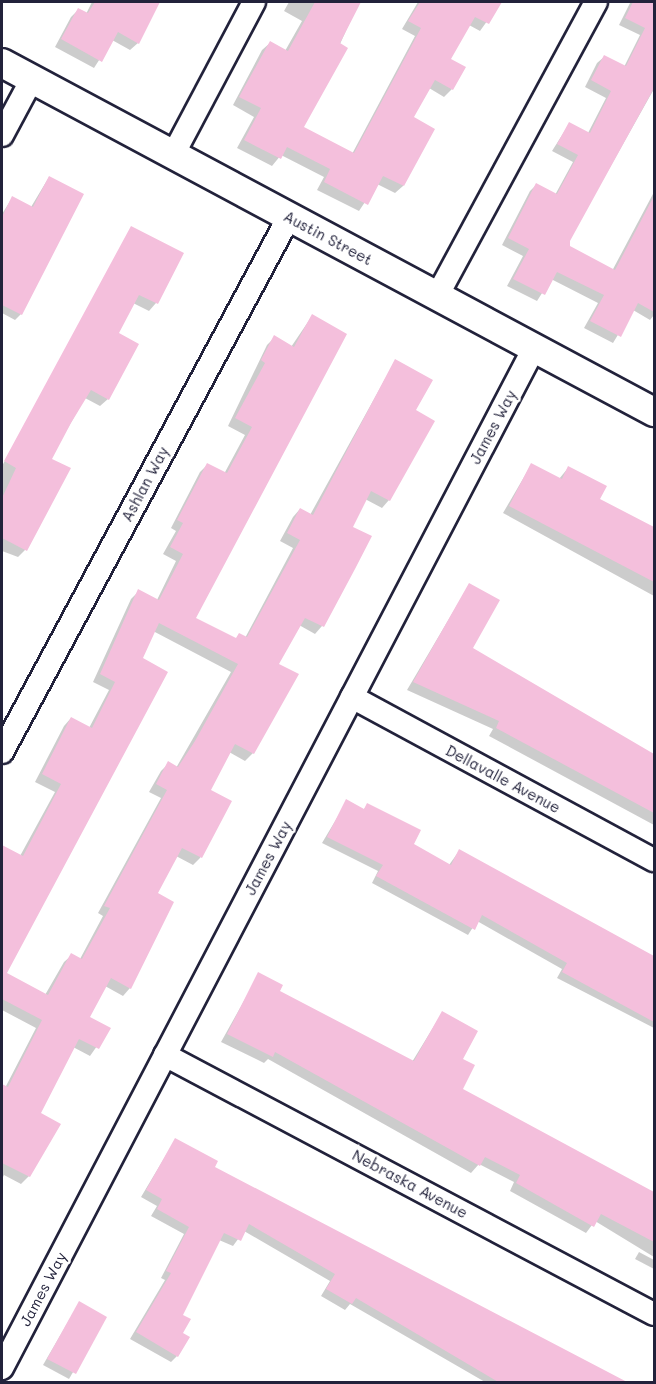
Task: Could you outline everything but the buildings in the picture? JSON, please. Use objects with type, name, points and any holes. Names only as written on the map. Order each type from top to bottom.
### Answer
[{"type":"street","points":[[173,155],[254,2]]},
{"type":"street","points":[[437,296],[596,2]]},
{"type":"street","name":"Austin Street","points":[[2,63],[654,412]]},
{"type":"street","points":[[2,135],[32,79]]},
{"type":"street","name":"Ashlan Way","points":[[2,752],[289,217]]},
{"type":"street","name":"James Way","points":[[2,1368],[534,348]]},
{"type":"street","name":"Dellavalle Avenue","points":[[352,697],[654,860]]},
{"type":"street","name":"Nebraska Avenue","points":[[165,1055],[654,1314]]}]
